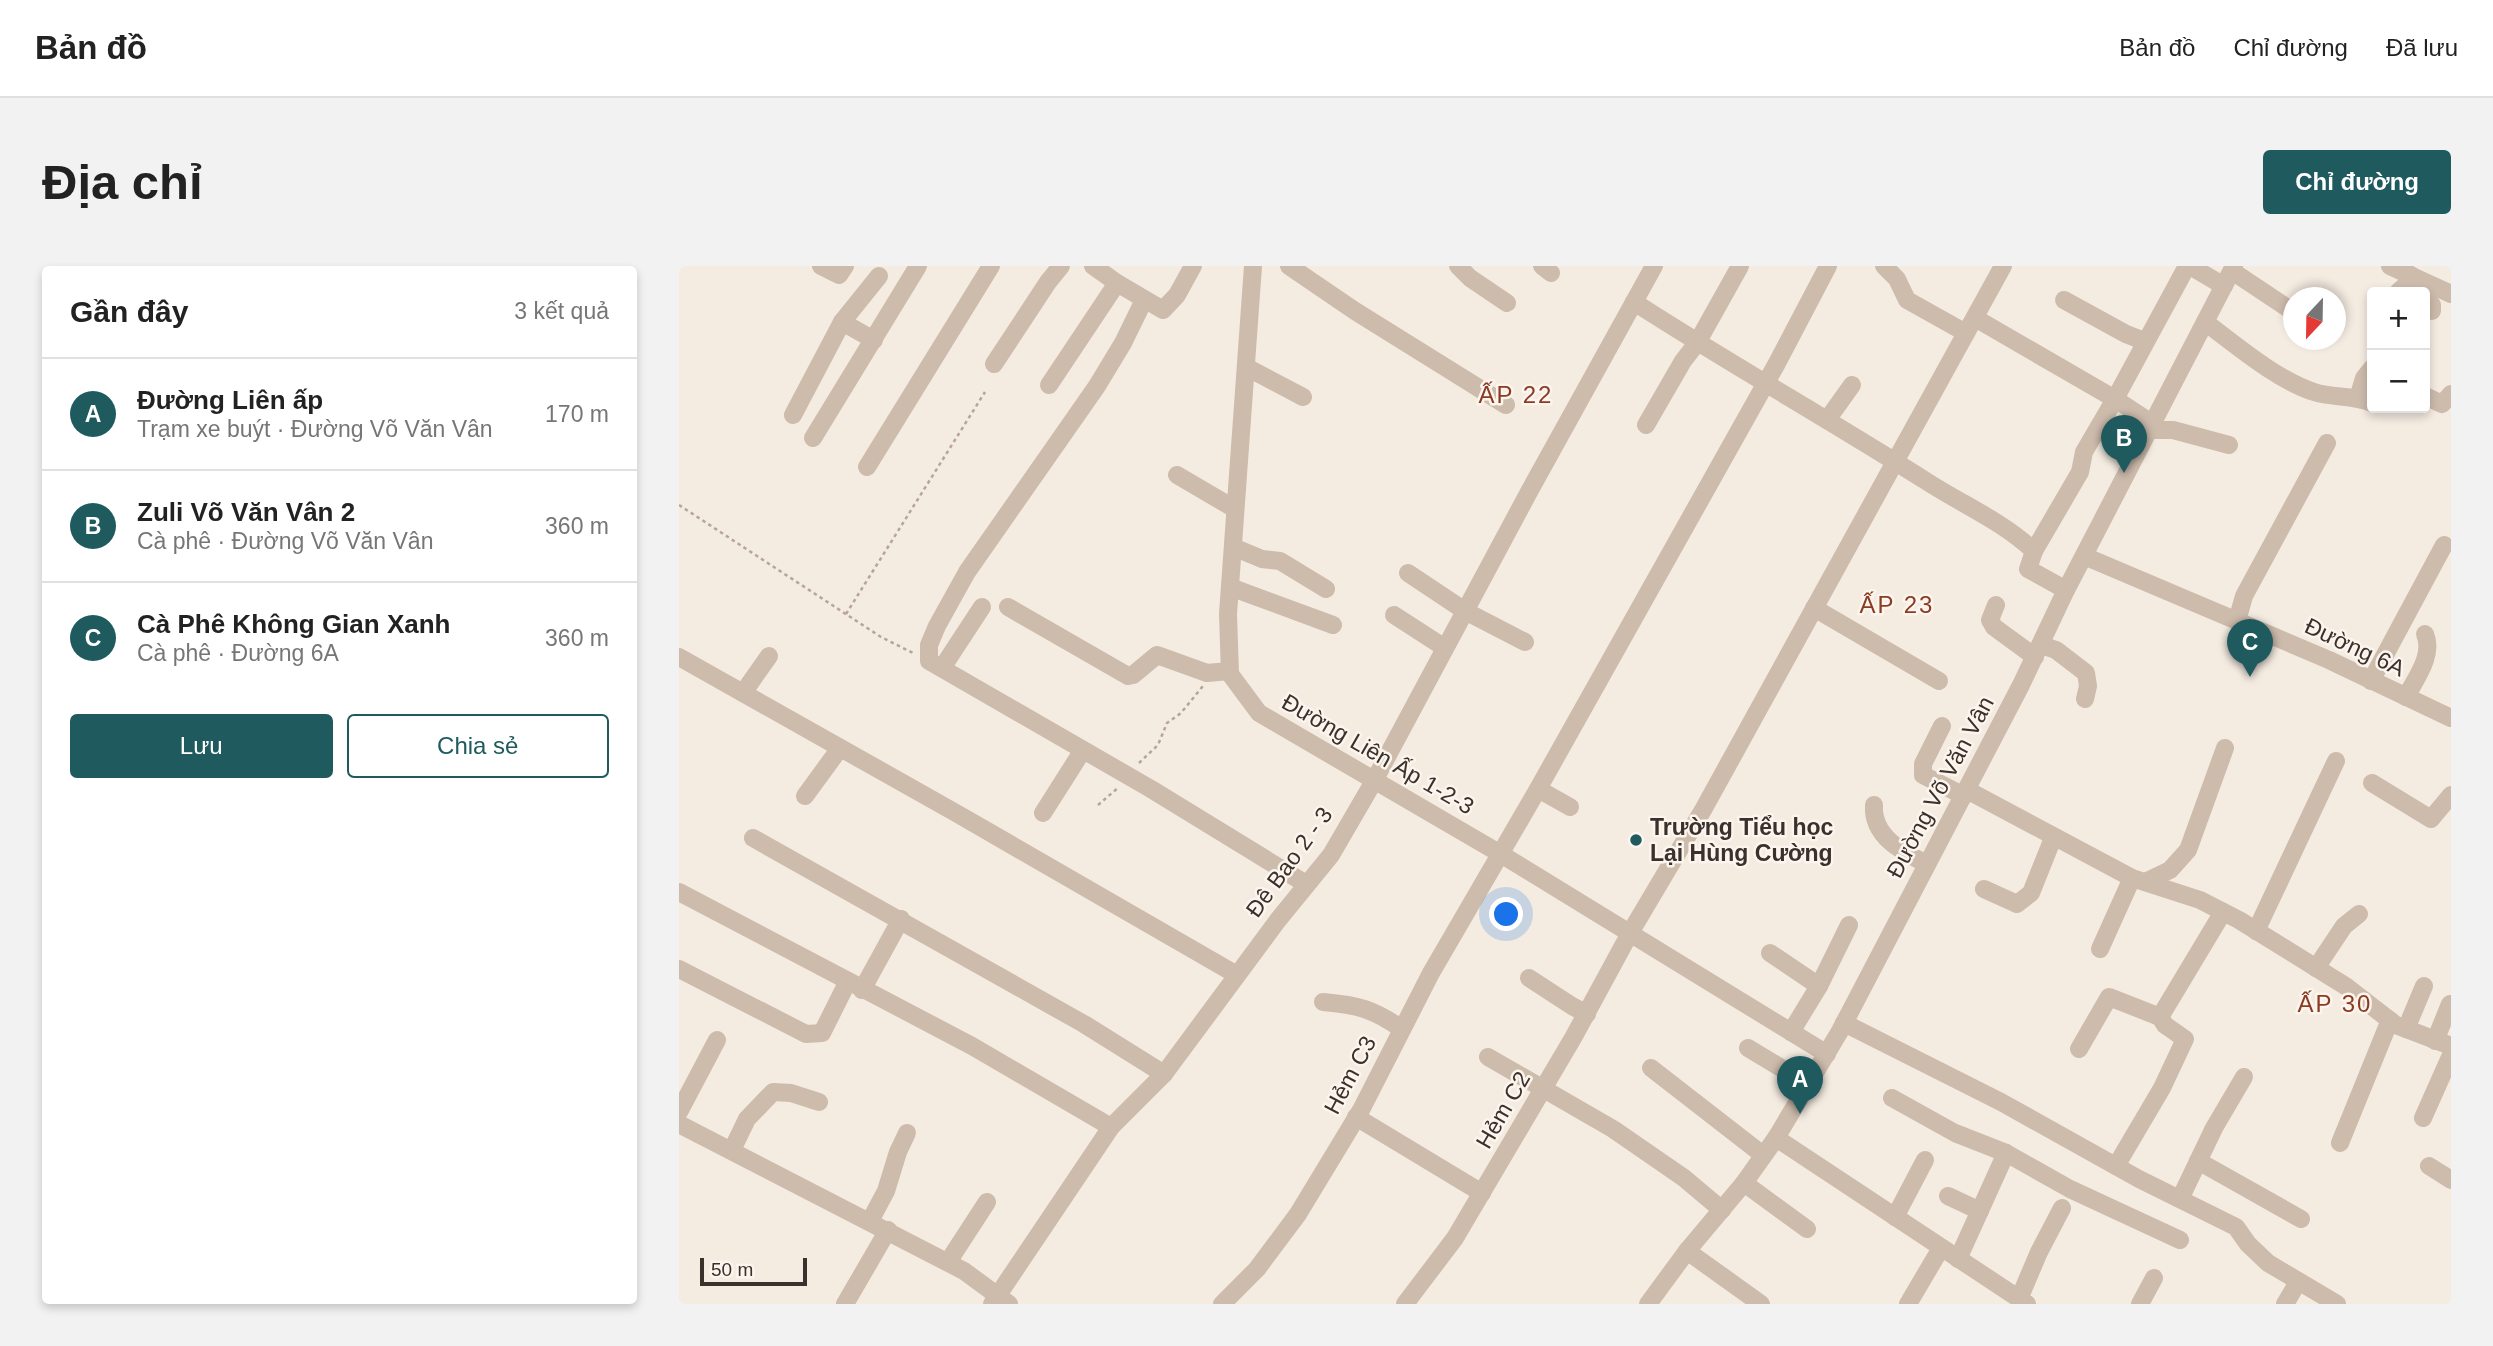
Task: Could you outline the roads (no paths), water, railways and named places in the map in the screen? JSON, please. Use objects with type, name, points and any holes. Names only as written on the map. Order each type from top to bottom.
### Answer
[{"type":"street","points":[[821,266],[839,275],[845,266]]},
{"type":"street","points":[[813,438],[918,266]]},
{"type":"street","points":[[867,467],[991,266]]},
{"type":"street","points":[[994,364],[1061,266]]},
{"type":"street","points":[[1093,266],[1117,284],[1163,310],[1177,295],[1193,266]]},
{"type":"street","points":[[1008,607],[1128,676],[1133,675],[1151,657],[1157,655],[1207,673],[1229,671],[1228,614],[1254,266]]},
{"type":"street","name":"Đê Bao 2 - 3","points":[[999,1301],[1111,1127],[1164,1074],[1306,884],[1331,855],[1374,781],[1654,266]]},
{"type":"street","points":[[1646,425],[1683,361],[1697,343],[1740,266]]},
{"type":"street","name":"Hẻm C3","points":[[1222,1304],[1257,1269],[1297,1213],[1356,1117],[1499,853],[1538,789],[1828,266]]},
{"type":"street","points":[[1884,266],[1897,279],[1907,300],[1970,325],[2115,399],[2151,427],[2229,445]]},
{"type":"street","name":"Hẻm C2","points":[[1405,1304],[1455,1238],[1587,1014],[1630,933],[1703,810],[2003,266]]},
{"type":"street","points":[[2066,590],[2028,569],[2034,551],[2080,472],[2084,452],[2188,266],[2230,274],[2283,305]]},
{"type":"street","points":[[2390,266],[2409,286],[2450,291]]},
{"type":"street","points":[[1292,267],[1355,311],[1506,405]]},
{"type":"street","points":[[1455,270],[1507,303]]},
{"type":"street","name":"Đường Võ Văn Vân","points":[[1651,1303],[1687,1251],[1744,1183],[1776,1138],[1827,1054],[1965,793],[2038,651],[2066,590],[2230,274]]},
{"type":"street","points":[[793,415],[842,322],[879,276]]},
{"type":"street","points":[[1049,385],[1117,284]]},
{"type":"street","points":[[1144,300],[1123,343],[1097,386],[967,572],[929,645],[935,664],[1127,775],[1306,884]]},
{"type":"street","points":[[2064,300],[2144,341]]},
{"type":"street","points":[[1634,302],[1697,343],[1993,519],[2034,551]]},
{"type":"street","points":[[842,322],[874,340]]},
{"type":"street","points":[[2205,323],[2277,373],[2312,391],[2333,397],[2365,400],[2364,378],[2367,374]]},
{"type":"street","points":[[1246,367],[1303,397]]},
{"type":"street","points":[[1827,420],[1852,385]]},
{"type":"street","points":[[2430,398],[2442,404],[2451,394]]},
{"type":"street","points":[[2237,621],[2244,596],[2327,443]]},
{"type":"street","points":[[1177,475],[1235,509]]},
{"type":"street","points":[[2371,681],[2444,545]]},
{"type":"street","points":[[1233,547],[1262,559],[1280,561],[1327,589]]},
{"type":"street","name":"Đường 6A","points":[[2084,556],[2237,621],[2451,718]]},
{"type":"street","points":[[1408,573],[1465,611],[1525,642]]},
{"type":"street","points":[[1230,587],[1333,625]]},
{"type":"street","points":[[1996,605],[1990,621],[1994,627],[2038,651],[2056,650],[2086,673],[2088,686],[2085,699]]},
{"type":"street","points":[[935,664],[982,607]]},
{"type":"street","points":[[1814,608],[1939,681]]},
{"type":"street","points":[[1394,615],[1445,648]]},
{"type":"street","points":[[2406,697],[2425,661],[2429,644],[2425,634]]},
{"type":"street","points":[[743,693],[769,656]]},
{"type":"street","points":[[679,657],[1237,975]]},
{"type":"street","name":"Đường Liên Ấp 1-2-3","points":[[1229,671],[1259,713],[1499,853],[1827,1054]]},
{"type":"street","points":[[1942,726],[1923,764],[1923,775],[1965,793],[2139,880],[2200,900],[2347,987],[2398,1024],[2443,1043],[2450,1004]]},
{"type":"street","points":[[805,796],[840,748]]},
{"type":"street","points":[[2100,949],[2139,880],[2170,870],[2188,850],[2225,748]]},
{"type":"street","points":[[1043,813],[1083,750]]},
{"type":"street","points":[[2256,932],[2290,854],[2336,761]]},
{"type":"street","points":[[2372,783],[2431,819],[2451,795]]},
{"type":"street","points":[[1538,789],[1570,807]]},
{"type":"street","points":[[1874,805],[1877,827],[1899,850],[1927,864]]},
{"type":"street","points":[[753,838],[1084,1024],[1164,1074]]},
{"type":"street","points":[[1984,888],[2017,904],[2031,893],[2053,838]]},
{"type":"street","points":[[679,892],[972,1046],[1111,1127]]},
{"type":"street","points":[[2160,1017],[2223,912]]},
{"type":"street","points":[[2316,968],[2344,926],[2359,914]]},
{"type":"street","points":[[679,969],[806,1034],[822,1033],[901,919]]},
{"type":"street","points":[[1791,1032],[1819,986],[1849,925]]},
{"type":"street","points":[[1770,953],[1819,986]]},
{"type":"street","points":[[1529,978],[1587,1014]]},
{"type":"street","points":[[2340,1143],[2398,1024],[2424,986]]},
{"type":"street","points":[[2079,1049],[2109,997],[2160,1017],[2165,1025],[2185,1039],[2162,1088],[2116,1166]]},
{"type":"street","points":[[1322,1002],[1363,1007],[1402,1029]]},
{"type":"street","points":[[1844,1023],[2001,1102],[2116,1166],[2236,1227],[2248,1244],[2268,1263],[2337,1304]]},
{"type":"street","points":[[679,1112],[717,1040]]},
{"type":"street","points":[[1748,1048],[1808,1084]]},
{"type":"street","points":[[2423,1118],[2451,1055]]},
{"type":"street","points":[[1488,1057],[1613,1129],[1684,1178],[1722,1210]]},
{"type":"street","points":[[1651,1068],[1763,1155]]},
{"type":"street","points":[[2180,1199],[2244,1077]]},
{"type":"street","points":[[732,1150],[747,1119],[773,1092],[791,1093],[819,1102]]},
{"type":"street","points":[[1892,1098],[1955,1133],[2006,1153],[2070,1189],[2180,1240]]},
{"type":"street","points":[[1356,1117],[1482,1194]]},
{"type":"street","points":[[679,1124],[964,1270],[999,1301]]},
{"type":"street","points":[[870,1221],[886,1191],[907,1133]]},
{"type":"street","points":[[1776,1138],[2016,1300],[2062,1208]]},
{"type":"street","points":[[1958,1259],[2006,1153]]},
{"type":"street","points":[[1895,1217],[1925,1160]]},
{"type":"street","points":[[2198,1161],[2301,1219]]},
{"type":"street","points":[[2429,1166],[2451,1180]]},
{"type":"street","points":[[1744,1183],[1807,1229]]},
{"type":"street","points":[[1948,1196],[1980,1211]]},
{"type":"street","points":[[948,1262],[987,1202]]},
{"type":"street","points":[[845,1304],[888,1230]]},
{"type":"street","points":[[1908,1304],[1941,1248]]},
{"type":"street","points":[[1687,1251],[1761,1304]]},
{"type":"street","points":[[2140,1304],[2154,1278]]},
{"type":"street","points":[[2285,1304],[2298,1282]]},
{"type":"place","name":"Zuli Võ Văn Vân 2","points":[[2124,473]]},
{"type":"place","name":"Cà Phê Không Gian Xanh","points":[[2250,677]]},
{"type":"place","name":"Trường Tiểu học Lại Hùng Cường","points":[[1636,840]]},
{"type":"place","name":"Đường Liên ấp","points":[[1800,1114]]},
{"type":"district","name":"ẤP 22","points":[[1516,395]]},
{"type":"district","name":"ẤP 23","points":[[1897,605]]},
{"type":"district","name":"ẤP 30","points":[[2335,1004]]}]
